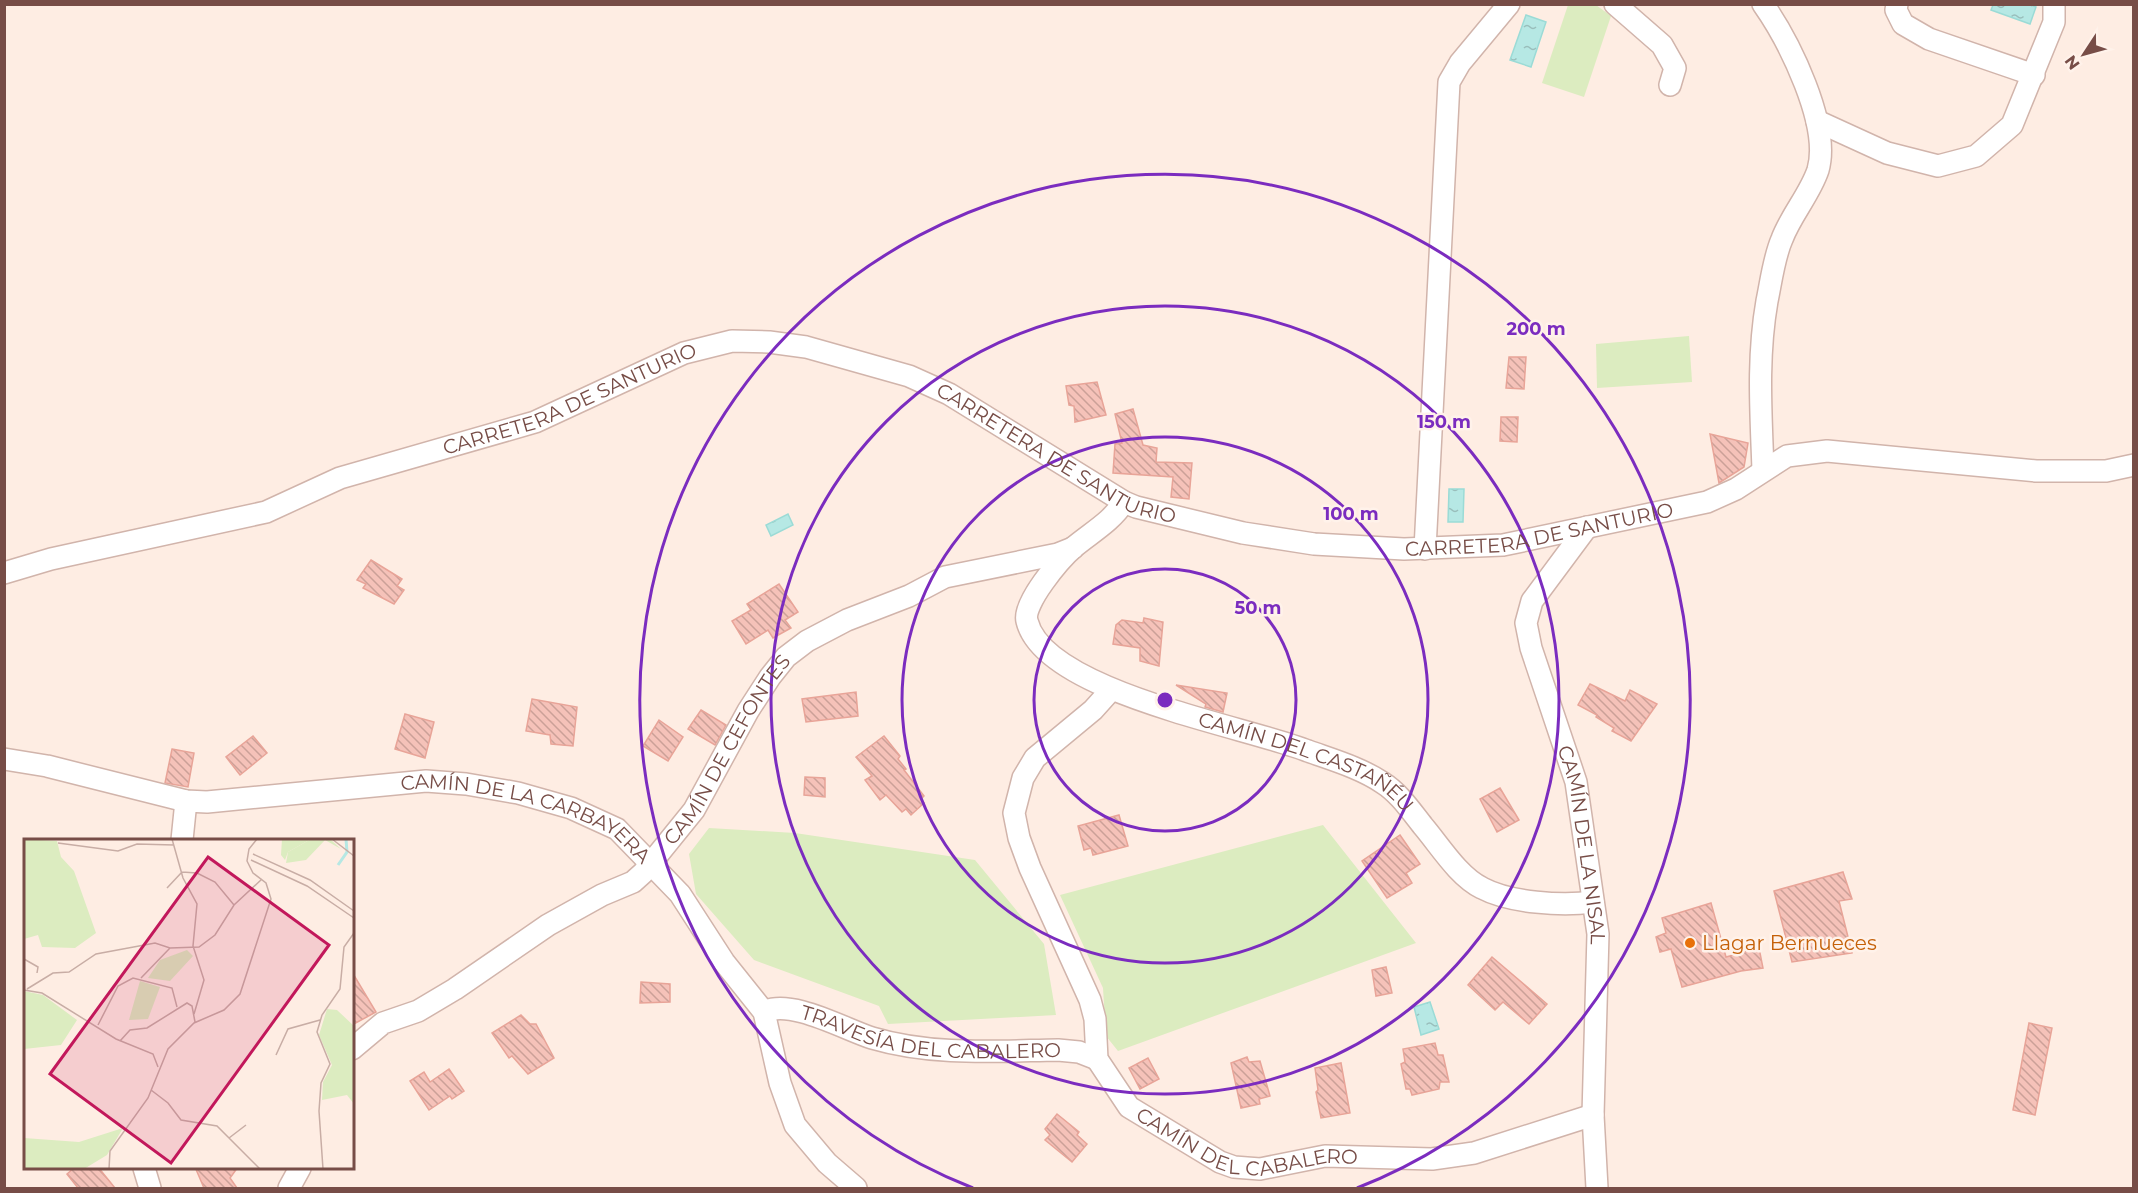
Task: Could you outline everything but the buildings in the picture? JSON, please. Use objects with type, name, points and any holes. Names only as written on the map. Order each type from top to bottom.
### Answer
[{"type":"street","points":[[1425,549],[1449,82],[1460,63],[1509,4]]},
{"type":"street","points":[[1615,4],[1662,45],[1675,68],[1670,85]]},
{"type":"street","points":[[1763,4],[1782,31],[1821,135],[1818,170],[1781,240],[1767,302],[1760,360],[1763,470]]},
{"type":"street","points":[[1897,4],[1896,10],[1903,24],[1929,39],[2034,75]]},
{"type":"street","points":[[1817,121],[1887,153],[1938,166],[1976,156],[2012,125],[2054,22],[2054,4]]},
{"type":"street","name":"CARRETERA DE SANTURIO","points":[[4,573],[51,559],[266,512],[340,478],[535,422],[684,353],[732,341],[769,342],[806,348],[909,376],[949,394],[1124,502],[1136,507],[1243,533],[1314,544],[1425,549],[1503,545],[1707,502],[1736,489],[1787,456],[1827,451],[2036,471],[2106,471],[2133,465]]},
{"type":"street","name":"CAMÍN DEL CASTAÑÉU","points":[[1124,502],[1114,516],[1073,548],[1031,599],[1026,609],[1027,621],[1033,636],[1054,657],[1111,690],[1279,739],[1383,783],[1398,796],[1465,875],[1481,888],[1504,896],[1536,901],[1572,904],[1593,902]]},
{"type":"street","name":"CAMÍN DE LA NISAL","points":[[1587,527],[1532,601],[1526,623],[1531,648],[1554,709],[1576,782],[1598,934],[1593,1115],[1597,1188]]},
{"type":"street","name":"CAMÍN DE CEFONTES","points":[[354,1047],[383,1023],[418,1011],[548,925],[602,895],[633,882],[694,810],[748,711],[770,676],[786,657],[807,642],[847,620],[909,596],[945,576],[1058,554],[1073,548]]},
{"type":"street","points":[[1097,1059],[1095,1019],[1090,1000],[1030,868],[1019,838],[1014,813],[1023,778],[1035,758],[1093,710],[1111,690]]},
{"type":"street","name":"CAMÍN DE LA CARBAYERA","points":[[4,759],[47,766],[186,801],[207,802],[426,782],[466,784],[518,793],[572,808],[599,819],[617,829],[680,894],[724,962],[764,1012],[780,1083],[795,1125],[827,1163],[856,1188]]},
{"type":"street","points":[[182,839],[186,801]]},
{"type":"street","name":"TRAVESÍA DEL CABALERO","points":[[764,1012],[771,1008],[802,1012],[873,1038],[927,1050],[1059,1050],[1079,1052],[1097,1059]]},
{"type":"street","name":"CAMÍN DEL CABALERO","points":[[1097,1059],[1129,1107],[1220,1162],[1249,1169],[1325,1156],[1432,1160],[1474,1153],[1593,1115]]},
{"type":"street","points":[[145,1169],[150,1188]]},
{"type":"street","points":[[289,1188],[299,1169]]},
{"type":"green space","points":[[1568,5],[1596,5],[1611,16],[1584,97],[1542,83]]},
{"type":"green space","points":[[1689,336],[1692,382],[1597,388],[1596,344]]},
{"type":"green space","points":[[1323,825],[1416,943],[1118,1051],[1106,1036],[1103,988],[1060,895]]},
{"type":"green space","points":[[709,828],[795,833],[975,860],[1044,944],[1056,1015],[888,1024],[879,1006],[754,960],[696,894],[689,854]]},
{"type":"water","points":[[1993,5],[2036,7],[2030,24],[1991,10]]},
{"type":"water","points":[[1526,15],[1546,22],[1531,67],[1510,60]]},
{"type":"water","points":[[1449,489],[1464,489],[1463,522],[1448,522]]},
{"type":"water","points":[[788,514],[793,525],[771,536],[766,525]]},
{"type":"water","points":[[1430,1002],[1439,1029],[1421,1035],[1414,1007]]},
{"type":"place","name":"Llagar Bernueces","points":[[1690,943]]}]
